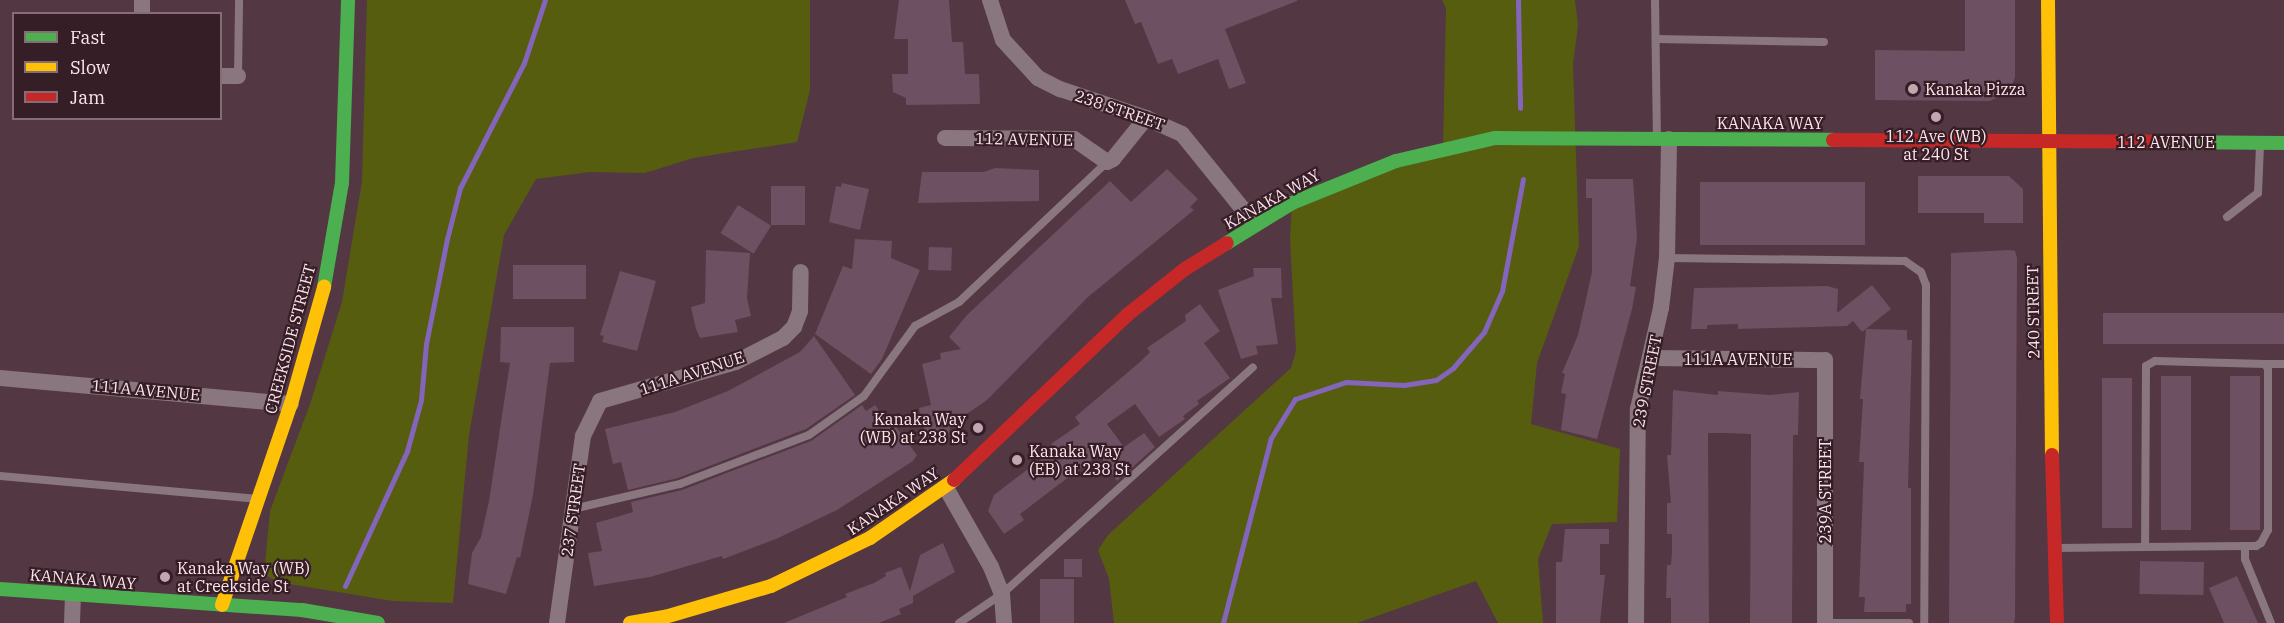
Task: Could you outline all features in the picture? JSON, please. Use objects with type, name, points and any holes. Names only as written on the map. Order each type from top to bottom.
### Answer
[{"type":"main road","name":"CREEKSIDE STREET","points":[[222,605],[291,404],[322,299],[342,183],[348,0]]},
{"type":"main road","name":"240 STREET","points":[[2048,0],[2048,140],[2057,623]]},
{"type":"main road","name":"KANAKA WAY","points":[[630,623],[665,617],[771,586],[870,538],[946,488],[1127,315],[1185,269],[1255,224],[1351,176],[1450,146],[1495,138],[2048,140]]},
{"type":"main road","name":"112 AVENUE","points":[[2048,140],[2284,143]]},
{"type":"main road","name":"KANAKA WAY","points":[[0,589],[73,596],[302,610],[378,623]]},
{"type":"street","name":"238 STREET","points":[[990,0],[1003,40],[1038,78],[1060,89],[1170,127],[1191,142],[1255,224]]},
{"type":"street","points":[[222,76],[238,76]]},
{"type":"street","points":[[1107,162],[1146,118]]},
{"type":"street","name":"112 AVENUE","points":[[945,138],[1074,140],[1107,162]]},
{"type":"street","name":"239 STREET","points":[[1636,623],[1638,409],[1650,358],[1667,258],[1663,139]]},
{"type":"street","name":"111A AVENUE","points":[[600,401],[736,362],[783,338],[794,327],[800,311],[801,272]]},
{"type":"street","name":"111A AVENUE","points":[[1650,358],[1825,360]]},
{"type":"street","name":"239A STREET","points":[[1825,360],[1825,622]]},
{"type":"street","name":"111A AVENUE","points":[[0,378],[291,404]]},
{"type":"street","name":"237 STREET","points":[[557,623],[583,436],[600,401]]},
{"type":"street","points":[[946,488],[981,545],[1002,594],[1004,623]]},
{"type":"street","points":[[72,623],[73,596]]},
{"type":"lane","points":[[238,76],[239,0]]},
{"type":"lane","points":[[1655,0],[1663,139]]},
{"type":"lane","points":[[1656,39],[1824,42]]},
{"type":"lane","points":[[2227,217],[2258,193],[2260,142]]},
{"type":"lane","points":[[573,509],[680,484],[809,435],[864,396],[915,326],[959,302],[1107,162]]},
{"type":"lane","points":[[1667,258],[1905,261],[1921,272],[1926,285],[1924,623]]},
{"type":"lane","points":[[2145,547],[2146,366],[2155,361],[2284,363]]},
{"type":"lane","points":[[2056,548],[2245,546],[2261,543],[2268,530],[2268,369],[2265,364]]},
{"type":"lane","points":[[959,623],[1002,594],[1252,367]]},
{"type":"lane","points":[[0,476],[257,500]]},
{"type":"lane","points":[[2245,546],[2245,559],[2271,623]]},
{"type":"lane","points":[[1825,622],[1909,623]]},
{"type":"green space","points":[[367,0],[810,0],[810,90],[797,142],[693,158],[645,173],[590,172],[536,179],[504,235],[469,435],[453,603],[393,601],[277,582],[264,574],[270,511],[310,404],[342,302],[362,181]]},
{"type":"green space","points":[[1442,0],[1575,0],[1578,26],[1573,64],[1579,246],[1537,363],[1531,424],[1620,449],[1617,522],[1552,524],[1538,559],[1543,623],[1498,623],[1476,581],[1357,623],[1114,623],[1109,579],[1098,550],[1108,535],[1291,368],[1296,351],[1290,238],[1292,203],[1443,148],[1446,8]]},
{"type":"building","points":[[899,0],[949,0],[952,42],[963,42],[965,74],[979,74],[980,104],[906,105],[906,98],[893,92],[892,74],[908,74],[908,39],[894,39]]},
{"type":"building","points":[[1125,0],[1297,1],[1225,29],[1246,83],[1229,89],[1218,59],[1178,74],[1172,59],[1158,64],[1141,22],[1135,24]]},
{"type":"building","points":[[1965,0],[2015,0],[2015,77],[2010,91],[1990,101],[1875,100],[1875,50],[1965,51]]},
{"type":"building","points":[[995,168],[1039,170],[1039,201],[918,203],[922,172],[984,172]]},
{"type":"building","points":[[1167,169],[1198,199],[1190,207],[1194,210],[1088,297],[987,400],[951,425],[948,435],[926,440],[919,408],[931,405],[922,364],[941,359],[940,353],[961,349],[949,337],[967,315],[1110,181],[1131,202]]},
{"type":"building","points":[[1918,176],[2009,176],[2023,189],[2023,223],[1984,223],[1984,213],[1918,213]]},
{"type":"building","points":[[1586,179],[1633,179],[1637,238],[1630,286],[1636,287],[1632,309],[1597,439],[1561,430],[1566,394],[1561,393],[1565,374],[1562,373],[1578,335],[1592,272],[1592,198],[1586,198]]},
{"type":"building","points":[[1700,182],[1865,182],[1865,245],[1700,245]]},
{"type":"building","points":[[842,183],[869,189],[860,230],[829,222],[836,186],[841,187]]},
{"type":"building","points":[[771,186],[805,186],[805,225],[771,225]]},
{"type":"building","points":[[738,205],[771,226],[754,254],[721,233]]},
{"type":"building","points":[[855,239],[892,241],[891,258],[920,270],[882,359],[871,374],[815,334],[843,266],[852,269]]},
{"type":"building","points":[[929,247],[952,248],[951,271],[928,270]]},
{"type":"building","points":[[706,250],[750,253],[747,298],[751,316],[735,320],[738,332],[700,338],[691,307],[705,303]]},
{"type":"building","points":[[2015,251],[2017,258],[2015,618],[2014,623],[1949,623],[1951,253]]},
{"type":"building","points":[[513,265],[586,265],[586,299],[513,299]]},
{"type":"building","points":[[1253,268],[1281,268],[1282,298],[1271,298],[1278,344],[1256,346],[1258,354],[1241,359],[1218,290],[1254,276]]},
{"type":"building","points":[[620,271],[656,281],[637,351],[602,342],[604,336],[600,335]]},
{"type":"building","points":[[1872,285],[1891,309],[1862,332],[1853,321],[1847,326],[1738,329],[1738,324],[1707,325],[1707,329],[1691,329],[1694,288],[1827,286],[1838,289],[1837,313]]},
{"type":"building","points":[[1200,304],[1220,331],[1204,343],[1230,378],[1197,401],[1199,404],[1183,416],[1185,419],[1159,437],[1135,404],[1107,424],[1124,447],[1144,433],[1155,447],[1117,481],[1099,454],[1020,514],[1024,520],[1004,534],[988,511],[994,495],[1054,449],[1051,444],[1080,424],[1075,417],[1140,362],[1150,352],[1147,348],[1186,321],[1185,315]]},
{"type":"building","points":[[2103,313],[2284,313],[2284,344],[2103,344]]},
{"type":"building","points":[[501,327],[574,327],[574,362],[550,363],[533,495],[520,558],[517,557],[506,594],[468,584],[472,553],[481,537],[489,501],[510,363],[500,362]]},
{"type":"building","points":[[1866,329],[1907,330],[1907,340],[1912,340],[1908,488],[1911,488],[1911,604],[1906,604],[1906,612],[1864,612],[1865,597],[1859,597],[1864,462],[1859,462],[1863,399],[1860,399]]},
{"type":"building","points":[[814,336],[855,395],[806,429],[678,478],[628,490],[621,462],[613,464],[605,429],[675,412],[728,391],[800,352]]},
{"type":"building","points":[[2161,376],[2191,376],[2191,530],[2161,530]]},
{"type":"building","points":[[2230,376],[2260,376],[2260,530],[2230,530]]},
{"type":"building","points":[[2102,378],[2132,378],[2132,528],[2102,528]]},
{"type":"building","points":[[1673,390],[1718,395],[1718,391],[1770,395],[1799,392],[1798,435],[1793,435],[1792,623],[1750,623],[1751,434],[1708,433],[1709,623],[1671,623],[1671,598],[1666,598],[1667,565],[1671,565],[1672,551],[1672,534],[1667,534],[1667,503],[1671,503],[1667,455],[1671,455]]},
{"type":"building","points":[[862,405],[866,411],[875,405],[893,429],[896,427],[917,455],[913,461],[837,510],[776,539],[723,559],[722,556],[650,577],[594,586],[588,553],[602,551],[596,523],[633,512],[631,502],[682,490],[811,441]]},
{"type":"building","points":[[1565,529],[1609,529],[1609,544],[1600,544],[1600,575],[1605,575],[1600,623],[1556,623],[1556,562],[1562,562]]},
{"type":"building","points":[[943,543],[955,572],[913,596],[913,603],[899,609],[901,614],[879,623],[784,623],[847,597],[845,594],[874,583],[886,576],[885,573],[901,567],[910,591],[920,555]]},
{"type":"building","points":[[1064,559],[1082,559],[1082,577],[1064,577]]},
{"type":"building","points":[[2140,561],[2204,562],[2203,595],[2139,594]]},
{"type":"building","points":[[2237,576],[2258,623],[2224,623],[2209,588]]},
{"type":"building","points":[[1040,579],[1074,579],[1074,623],[1040,623]]},
{"type":"waterway","points":[[345,586],[407,451],[421,400],[426,344],[447,239],[460,188],[524,63],[545,0]]},
{"type":"waterway","points":[[1518,0],[1520,108]]},
{"type":"waterway","points":[[1223,623],[1271,438],[1295,399],[1346,382],[1404,385],[1436,380],[1453,368],[1484,332],[1502,291],[1523,179]]},
{"type":"traffic: fast","points":[[324,287],[342,183],[348,0]]},
{"type":"traffic: fast","points":[[1227,243],[1292,203],[1396,161],[1495,138],[1833,140]]},
{"type":"traffic: fast","points":[[2163,142],[2284,143]]},
{"type":"traffic: fast","points":[[0,589],[302,610],[378,623]]},
{"type":"traffic: slow","points":[[2048,0],[2052,455]]},
{"type":"traffic: slow","points":[[222,605],[291,404],[324,287]]},
{"type":"traffic: slow","points":[[630,623],[665,617],[771,586],[870,538],[954,480]]},
{"type":"traffic: jam","points":[[1833,140],[2163,142]]},
{"type":"traffic: jam","points":[[954,480],[1127,315],[1185,269],[1227,243]]},
{"type":"traffic: jam","points":[[2052,455],[2057,623]]},
{"type":"place","name":"Kanaka Pizza","points":[[1913,89]]},
{"type":"place","name":"112 Ave (WB) at 240 St","points":[[1936,117]]},
{"type":"place","name":"Kanaka Way (WB) at 238 St","points":[[978,428]]},
{"type":"place","name":"Kanaka Way (EB) at 238 St","points":[[1017,460]]},
{"type":"place","name":"Kanaka Way (WB) at Creekside St","points":[[165,577]]}]
